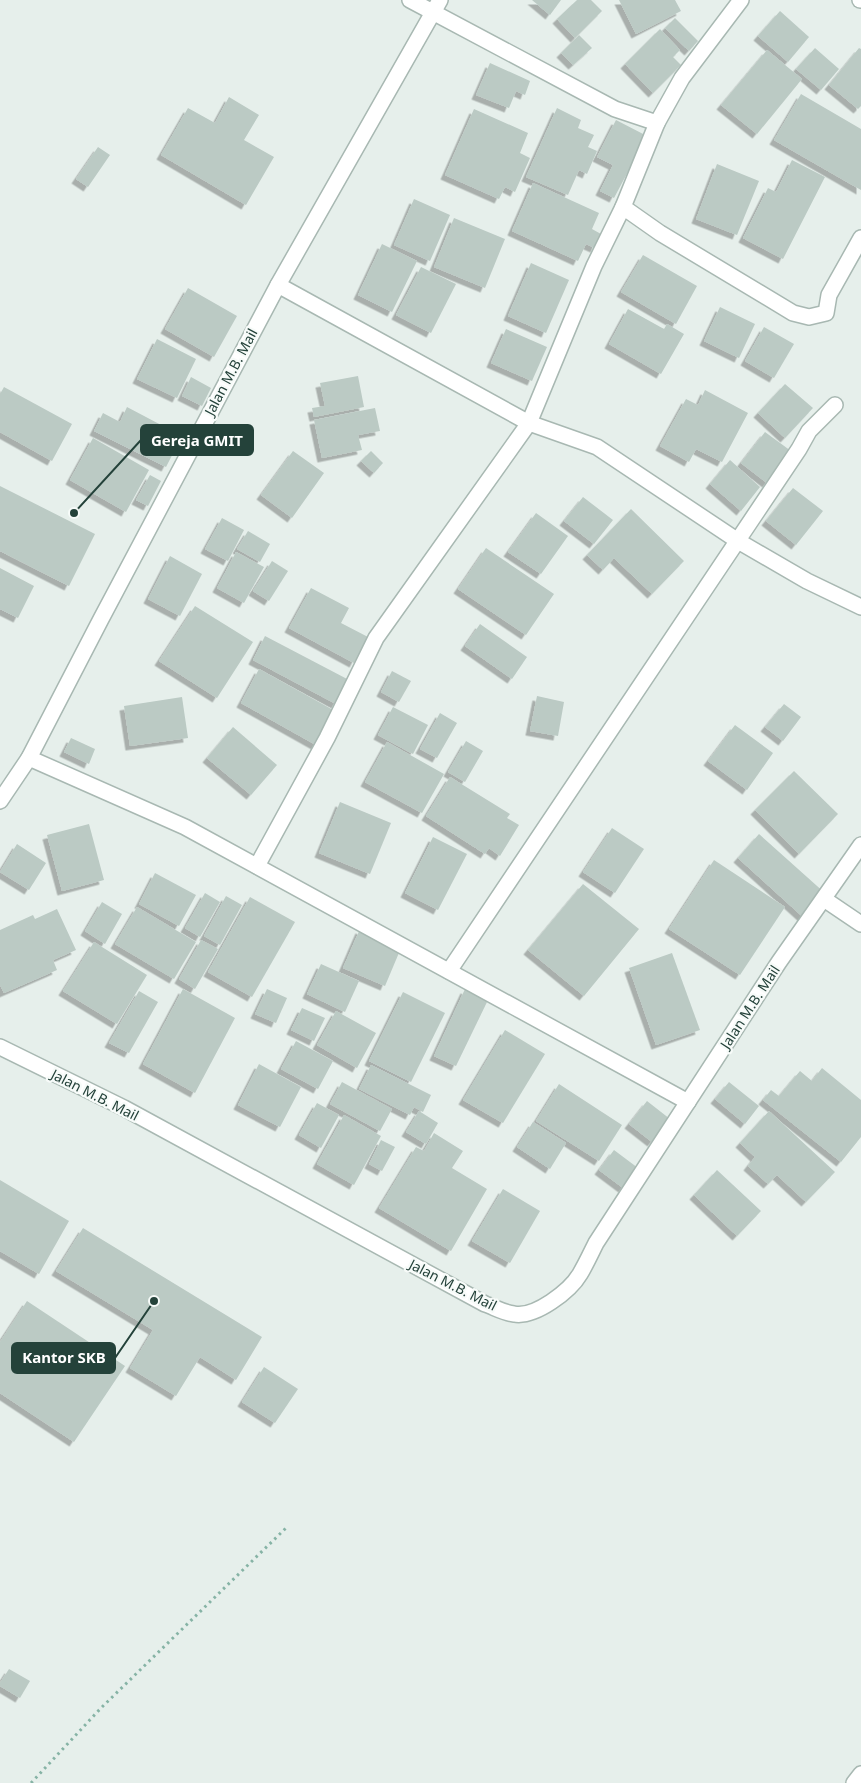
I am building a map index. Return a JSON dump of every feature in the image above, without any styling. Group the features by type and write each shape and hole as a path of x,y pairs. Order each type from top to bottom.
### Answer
{"street":[{"path":"410,0 437,7 615,109 657,123"},
{"path":"257,866 326,738 376,638 528,423 594,266 623,207 657,123 682,78 741,0"},
{"name":"Jalan M.B. Mail","path":"0,801 29,758 278,285 437,7"},
{"path":"623,207 660,233 793,313 809,317 826,313 829,295 861,238"},
{"path":"278,285 528,423 597,447 738,540 807,581 861,607"},
{"path":"449,971 800,449 809,431 835,405"},
{"path":"29,758 185,827 688,1102"},
{"name":"Jalan M.B. Mail","path":"0,1047 124,1108 485,1304 514,1314 527,1314 564,1292 580,1275 596,1243 688,1102 780,962 861,845"},
{"path":"824,899 861,924"},
{"path":"854,1783 861,1774"}],"path":[{"path":"32,1783 101,1708 286,1528"}],"building":[{"path":"532,0 561,0 550,15"},
{"path":"577,0 591,0 602,11 575,38 557,19"},
{"path":"619,0 675,0 681,11 636,34"},
{"path":"780,11 809,37 788,62 758,36"},
{"path":"675,18 698,41 689,51 665,28"},
{"path":"660,29 680,50 673,57 681,65 653,93 625,64"},
{"path":"579,35 592,48 573,65 561,53"},
{"path":"815,48 839,69 821,90 796,69"},
{"path":"859,48 861,49 861,106 858,109 829,85"},
{"path":"767,50 802,79 757,134 721,105"},
{"path":"490,63 530,81 525,95 516,91 509,108 476,95"},
{"path":"801,94 861,129 861,190 774,140"},
{"path":"229,97 259,115 244,140 274,157 246,205 161,155 188,108 215,123"},
{"path":"557,108 581,120 578,128 594,135 588,147 597,151 587,174 579,170 568,195 526,177"},
{"path":"474,109 528,133 520,153 530,158 515,192 505,187 499,199 445,175"},
{"path":"616,120 647,136 614,198 600,191 613,165 597,157"},
{"path":"98,147 110,155 88,187 76,179"},
{"path":"792,160 825,177 783,259 743,238 768,188 776,192"},
{"path":"717,164 759,181 737,235 696,219"},
{"path":"533,183 599,213 592,229 601,234 595,248 586,244 578,261 512,231"},
{"path":"414,199 450,215 430,261 394,245"},
{"path":"454,218 505,239 485,288 434,267"},
{"path":"382,244 417,261 392,312 358,295"},
{"path":"643,255 697,286 676,324 621,292"},
{"path":"531,263 569,280 546,333 508,316"},
{"path":"421,267 456,284 431,333 396,315"},
{"path":"188,288 237,316 214,357 165,329"},
{"path":"720,307 755,324 739,358 704,341"},
{"path":"628,309 664,329 667,324 684,334 661,374 609,344"},
{"path":"764,327 794,344 774,378 745,361"},
{"path":"506,329 547,347 532,381 491,363"},
{"path":"157,339 196,359 177,398 137,379"},
{"path":"358,376 364,407 314,417 312,408 325,406 320,383"},
{"path":"191,377 211,388 202,406 182,396"},
{"path":"785,384 813,408 785,438 758,413"},
{"path":"4,387 72,424 52,461 0,432 0,394"},
{"path":"705,390 748,413 722,462 696,449 689,462 660,446 686,399 698,405"},
{"path":"127,407 182,436 166,467 94,431 103,413 120,422"},
{"path":"375,408 380,431 358,435 362,450 322,458 314,420"},
{"path":"765,432 791,451 767,483 741,463"},
{"path":"93,438 149,470 126,512 70,480"},
{"path":"293,451 324,473 292,518 261,495"},
{"path":"371,451 383,463 374,473 361,461"},
{"path":"730,460 760,487 741,511 710,484"},
{"path":"150,475 161,481 148,506 136,500"},
{"path":"0,486 95,534 69,586 0,551"},
{"path":"793,488 823,511 796,545 766,521"},
{"path":"583,497 613,520 594,544 564,521"},
{"path":"631,509 684,561 652,594 614,558 603,570 587,555"},
{"path":"536,513 568,536 541,574 508,552"},
{"path":"222,518 244,530 228,561 205,549"},
{"path":"248,531 270,544 260,562 237,549"},
{"path":"486,548 554,594 526,635 458,589"},
{"path":"236,552 264,567 244,603 217,588"},
{"path":"170,556 202,574 180,616 148,599"},
{"path":"272,561 288,571 269,601 253,591"},
{"path":"0,568 34,586 18,618 0,609"},
{"path":"311,588 349,608 341,623 368,637 354,663 289,628"},
{"path":"195,606 253,642 217,698 159,661"},
{"path":"480,624 527,657 512,679 465,646"},
{"path":"265,636 349,680 336,704 253,660"},
{"path":"259,669 335,711 316,745 241,703"},
{"path":"392,671 411,681 399,702 381,692"},
{"path":"537,696 564,702 558,736 530,731"},
{"path":"182,697 188,738 130,746 124,706"},
{"path":"784,704 801,717 783,741 765,727"},
{"path":"393,707 428,725 413,754 378,735"},
{"path":"440,713 457,723 437,758 420,749"},
{"path":"735,725 773,753 747,790 708,761"},
{"path":"233,727 277,765 251,795 207,758"},
{"path":"71,738 95,749 89,764 64,752"},
{"path":"466,741 483,751 465,782 448,772"},
{"path":"387,742 444,774 422,813 365,782"},
{"path":"794,771 838,814 799,854 755,810"},
{"path":"450,777 510,814 507,818 519,825 500,856 489,848 485,854 426,816"},
{"path":"340,802 391,823 370,874 319,853"},
{"path":"89,824 104,880 62,891 47,835"},
{"path":"612,828 644,849 615,893 583,872"},
{"path":"759,834 826,894 804,918 738,858"},
{"path":"433,837 467,854 438,910 405,893"},
{"path":"17,844 46,863 29,890 0,872"},
{"path":"714,860 785,907 740,975 669,929"},
{"path":"155,873 196,895 179,926 139,904"},
{"path":"583,884 639,929 584,996 528,950"},
{"path":"205,893 220,902 200,937 185,928"},
{"path":"226,896 242,905 220,945 204,936"},
{"path":"250,897 295,922 252,997 208,972"},
{"path":"102,902 122,914 105,944 85,931"},
{"path":"137,907 196,942 174,979 115,944"},
{"path":"57,909 76,950 53,960 57,970 4,993 0,985 0,930 33,915 35,919"},
{"path":"360,929 401,948 385,986 343,968"},
{"path":"201,940 218,949 195,989 179,979"},
{"path":"94,942 147,975 117,1024 63,991"},
{"path":"672,953 700,1030 656,1045 629,968"},
{"path":"321,964 359,981 345,1012 307,994"},
{"path":"183,989 235,1018 195,1093 143,1064"},
{"path":"267,989 287,998 276,1023 255,1014"},
{"path":"465,989 488,1000 456,1066 434,1056"},
{"path":"139,991 158,1002 129,1053 109,1043"},
{"path":"403,992 445,1013 411,1082 369,1061"},
{"path":"302,1008 325,1018 314,1041 291,1030"},
{"path":"336,1011 376,1033 357,1068 317,1045"},
{"path":"505,1030 545,1054 503,1123 463,1100"},
{"path":"296,1041 333,1061 318,1089 281,1069"},
{"path":"259,1064 301,1087 280,1127 238,1105"},
{"path":"371,1065 431,1095 423,1112 414,1107 410,1115 359,1089"},
{"path":"822,1068 861,1100 861,1137 841,1162 763,1100 771,1090 779,1096 800,1071 812,1081"},
{"path":"342,1082 392,1109 380,1131 330,1104"},
{"path":"729,1082 759,1106 745,1124 715,1099"},
{"path":"559,1084 622,1125 599,1161 536,1121"},
{"path":"647,1101 670,1119 652,1142 629,1124"},
{"path":"317,1103 339,1115 321,1148 299,1135"},
{"path":"419,1111 438,1123 426,1144 406,1132"},
{"path":"769,1111 835,1172 806,1202 777,1175 768,1184 748,1166 755,1157 740,1143"},
{"path":"344,1115 381,1136 354,1185 317,1164"},
{"path":"533,1122 566,1143 550,1169 517,1147"},
{"path":"434,1133 463,1151 452,1168 487,1189 451,1251 379,1208 416,1147 424,1151"},
{"path":"381,1140 395,1147 382,1171 369,1164"},
{"path":"614,1150 638,1168 623,1188 599,1170"},
{"path":"717,1170 761,1211 737,1236 694,1195"},
{"path":"0,1180 69,1221 39,1274 0,1251"},
{"path":"503,1189 540,1211 510,1263 472,1241"},
{"path":"83,1228 262,1337 236,1380 200,1357 176,1396 130,1368 153,1330 56,1271"},
{"path":"27,1301 125,1366 74,1442 0,1393 0,1342"},
{"path":"264,1367 298,1389 275,1423 242,1402"},
{"path":"9,1669 30,1681 20,1698 0,1686"}],"place":[{"name":"Gereja GMIT","path":"74,513"},
{"name":"Kantor SKB","path":"154,1301"}]}
